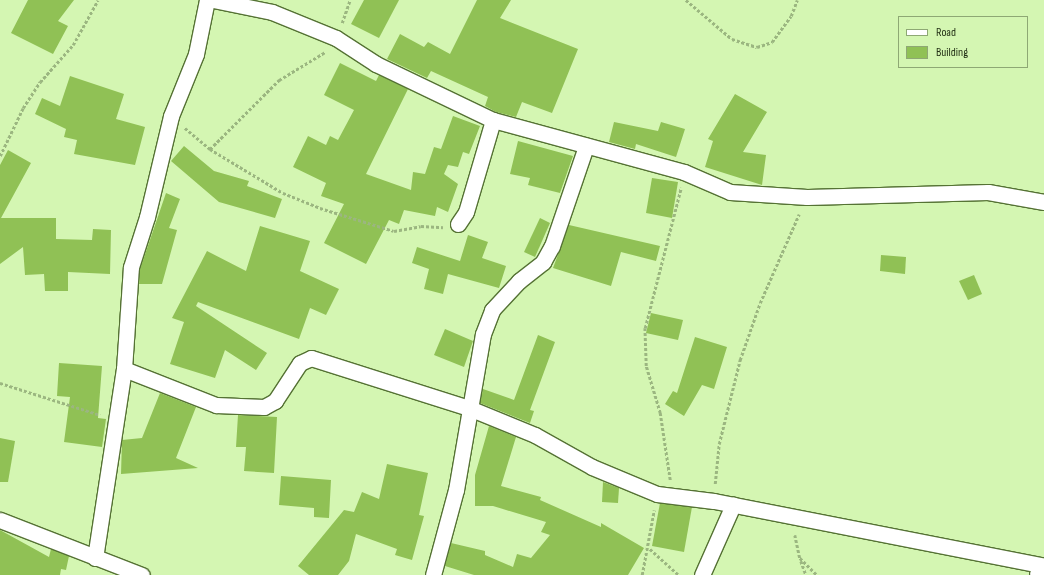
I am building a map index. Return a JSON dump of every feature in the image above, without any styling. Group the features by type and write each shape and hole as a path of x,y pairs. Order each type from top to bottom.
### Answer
{"main road":[{"path":"1041,575 1044,570"}],"street":[{"path":"95,558 124,369 131,267 147,217 171,116 196,54 207,0"},
{"path":"213,0 272,12 339,40 376,64 493,120 684,172 746,195 807,197 988,192 1044,202"},
{"path":"458,224 466,212 493,120"},
{"path":"433,575 456,490 483,334 492,310 519,281 543,262 578,176 586,146"},
{"path":"124,369 216,405 264,407 275,401 300,363 311,358 469,408 535,435 592,467 657,494 714,501 1044,566"},
{"path":"702,575 733,505"},
{"path":"2,525 142,575"}],"path":[{"path":"0,156 23,108 40,82 70,50 98,0"},
{"path":"210,149 280,80 339,40 350,0"},
{"path":"686,0 732,39 757,48 772,42 797,0"},
{"path":"171,116 210,149 283,193 394,231 458,224"},
{"path":"674,496 660,413 646,366 645,328 684,172"},
{"path":"714,501 719,444 740,360 760,303 807,197"},
{"path":"0,383 117,421"},
{"path":"642,575 649,548 657,494"},
{"path":"791,517 800,558 806,575"},
{"path":"649,548 679,575"},
{"path":"800,558 817,575"}],"building":[{"path":"28,0 74,0 58,21 68,26 53,54 11,33"},
{"path":"364,0 399,0 379,38 351,24"},
{"path":"477,0 511,0 500,18 578,49 552,113 522,102 516,117 496,112 485,106 488,97 431,71 427,78 387,59 400,34 424,47 428,42 450,54"},
{"path":"340,63 376,81 379,75 408,89 366,174 411,190 413,172 425,174 434,147 441,149 453,116 480,126 469,154 463,152 458,167 448,165 444,174 458,184 448,212 437,207 435,216 404,210 399,224 389,220 366,264 324,243 344,204 321,196 326,183 293,167 308,136 326,145 330,136 338,140 354,110 324,95"},
{"path":"70,76 124,94 116,119 145,127 135,165 74,154 77,140 64,137 66,129 35,114 42,98 60,106"},
{"path":"735,94 767,112 743,152 766,155 762,185 705,167 713,141 708,139"},
{"path":"614,122 658,131 661,122 685,129 676,157 636,144 635,149 609,142"},
{"path":"518,141 573,156 560,193 528,185 530,178 510,174"},
{"path":"184,146 214,171 249,181 247,186 282,199 275,218 219,202 171,161"},
{"path":"8,150 31,163 1,218 56,218 56,239 92,240 93,229 111,230 110,274 68,272 68,291 45,291 44,274 25,275 23,247 0,264 0,165"},
{"path":"652,178 678,182 672,218 646,213"},
{"path":"166,193 180,199 169,228 177,230 162,284 139,284 140,269"},
{"path":"540,218 550,223 535,257 524,252"},
{"path":"569,225 660,246 656,261 621,252 611,286 553,268"},
{"path":"260,226 310,241 300,271 339,289 326,315 310,308 299,339 198,302 196,306 267,353 256,370 225,350 215,378 170,364 184,322 172,318 207,251 246,271"},
{"path":"468,235 488,242 482,258 506,266 499,288 448,274 443,294 424,289 429,269 412,263 417,247 460,261"},
{"path":"881,255 906,257 905,274 880,271"},
{"path":"974,275 982,294 968,300 959,281"},
{"path":"651,313 683,320 678,340 646,333"},
{"path":"445,329 473,341 464,367 434,355"},
{"path":"538,335 555,342 530,410 534,411 530,423 480,403 483,389 514,400"},
{"path":"695,337 727,347 714,389 702,385 684,416 665,404 673,391 677,393"},
{"path":"59,363 102,366 98,418 106,419 102,447 64,442 70,397 57,396"},
{"path":"160,393 196,407 176,458 198,468 121,474 122,440 142,438"},
{"path":"238,415 277,417 274,473 244,471 246,447 236,447"},
{"path":"489,426 516,437 501,486 541,497 540,500 601,527 601,523 644,548 628,575 474,575 445,566 451,543 485,551 485,555 513,567 517,554 531,558 550,535 541,532 546,522 493,506 475,506 475,475"},
{"path":"0,438 15,441 8,482 0,482"},
{"path":"387,464 428,473 419,515 424,516 412,560 395,555 397,549 356,534 349,561 338,575 309,575 298,566 344,510 354,512 362,492 379,499"},
{"path":"281,476 331,480 329,518 314,517 314,508 279,505"},
{"path":"603,482 619,488 618,503 602,502"},
{"path":"660,503 692,507 684,552 652,546"},
{"path":"0,530 49,557 51,549 69,556 66,570 61,569 60,575 0,575"}]}
